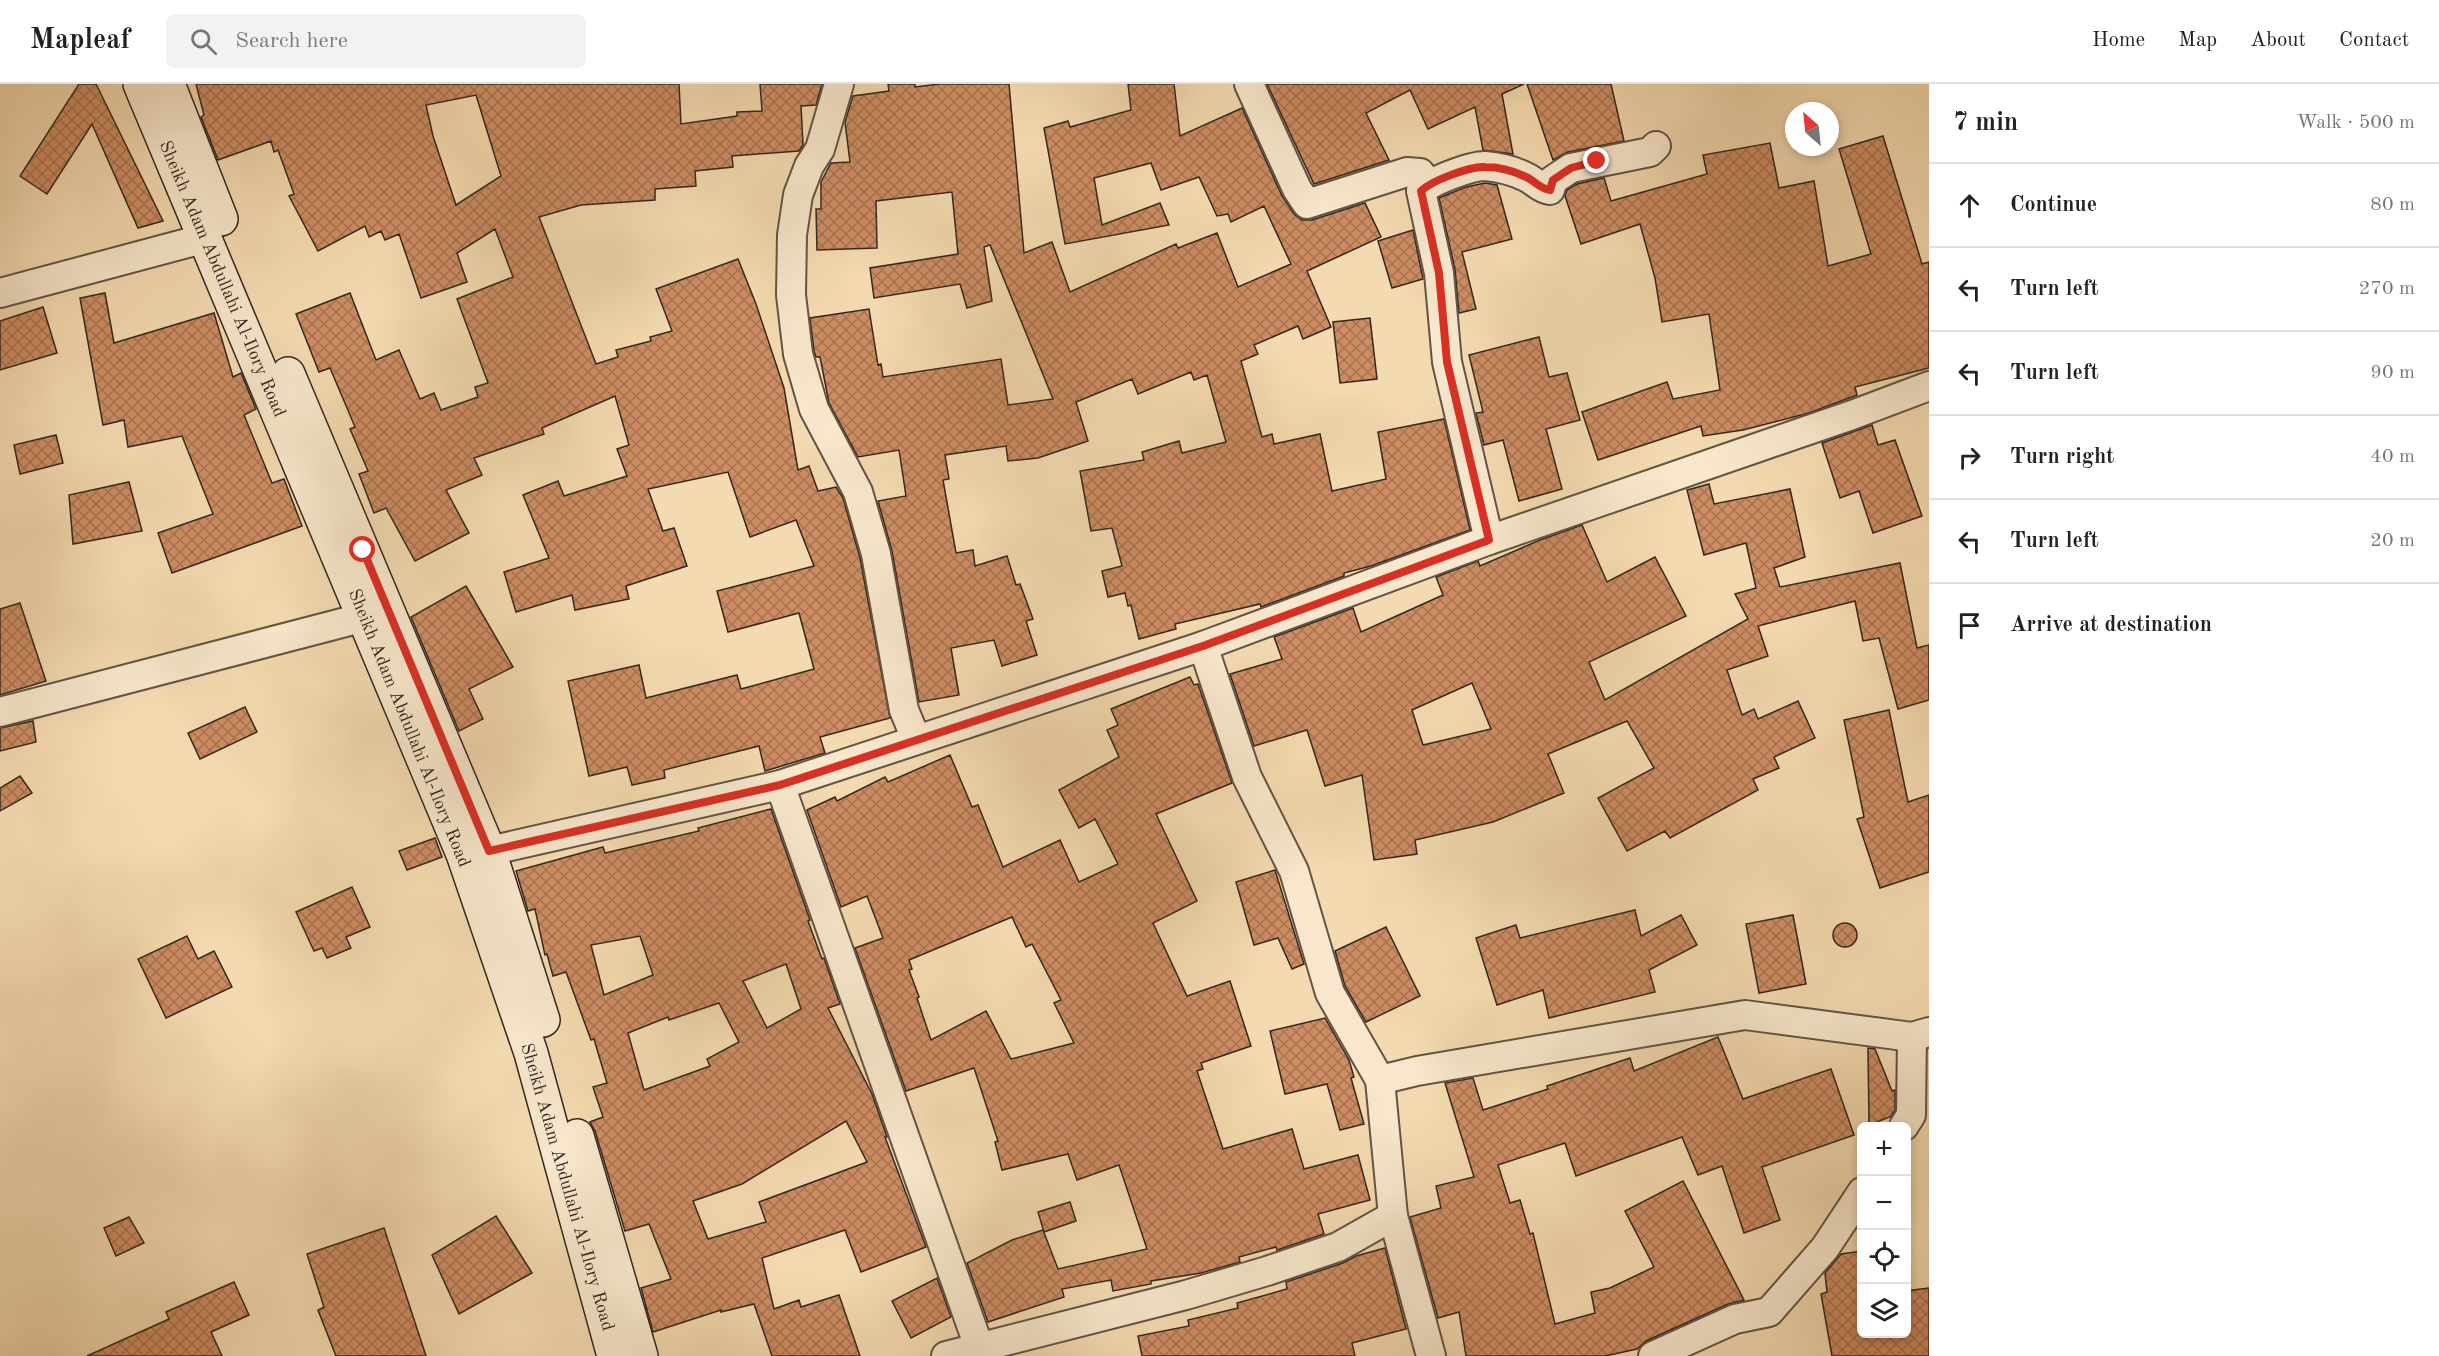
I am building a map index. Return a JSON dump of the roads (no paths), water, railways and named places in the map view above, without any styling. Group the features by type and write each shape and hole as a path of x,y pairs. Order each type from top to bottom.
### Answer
{"street":[{"name":"Sheikh Adam Abdullahi Al-Ilory Road","path":"140,84 463,854 531,1053 614,1356"},
{"name":"Sheikh Adam Abdullahi Al-Ilory Road","path":"168,84 225,229 489,851 551,1047 641,1356"},
{"path":"839,84 820,149 809,166 798,195 792,236 791,296 798,354 814,409 858,492 876,554 904,710 916,739"},
{"path":"1249,84 1297,189 1307,204 1407,172 1420,173 1428,183"},
{"path":"1489,540 1447,362 1439,273 1421,191 1428,183 1482,166 1527,177 1544,189 1550,190 1553,180 1571,168 1650,152 1656,146"},
{"path":"0,293 206,238"},
{"path":"489,851 780,785 1203,646 1489,540 1852,415 1929,386"},
{"path":"0,712 365,617"},
{"path":"1203,646 1247,777 1294,871 1330,993 1380,1080 1393,1216 1431,1356"},
{"path":"780,785 979,1347"},
{"path":"1380,1080 1417,1071 1745,1015 1920,1034 1911,1115 1907,1122"},
{"path":"1653,1356 1735,1319 1769,1312 1825,1248 1857,1200"},
{"path":"946,1356 1186,1295 1267,1271 1338,1247 1393,1216"}]}
